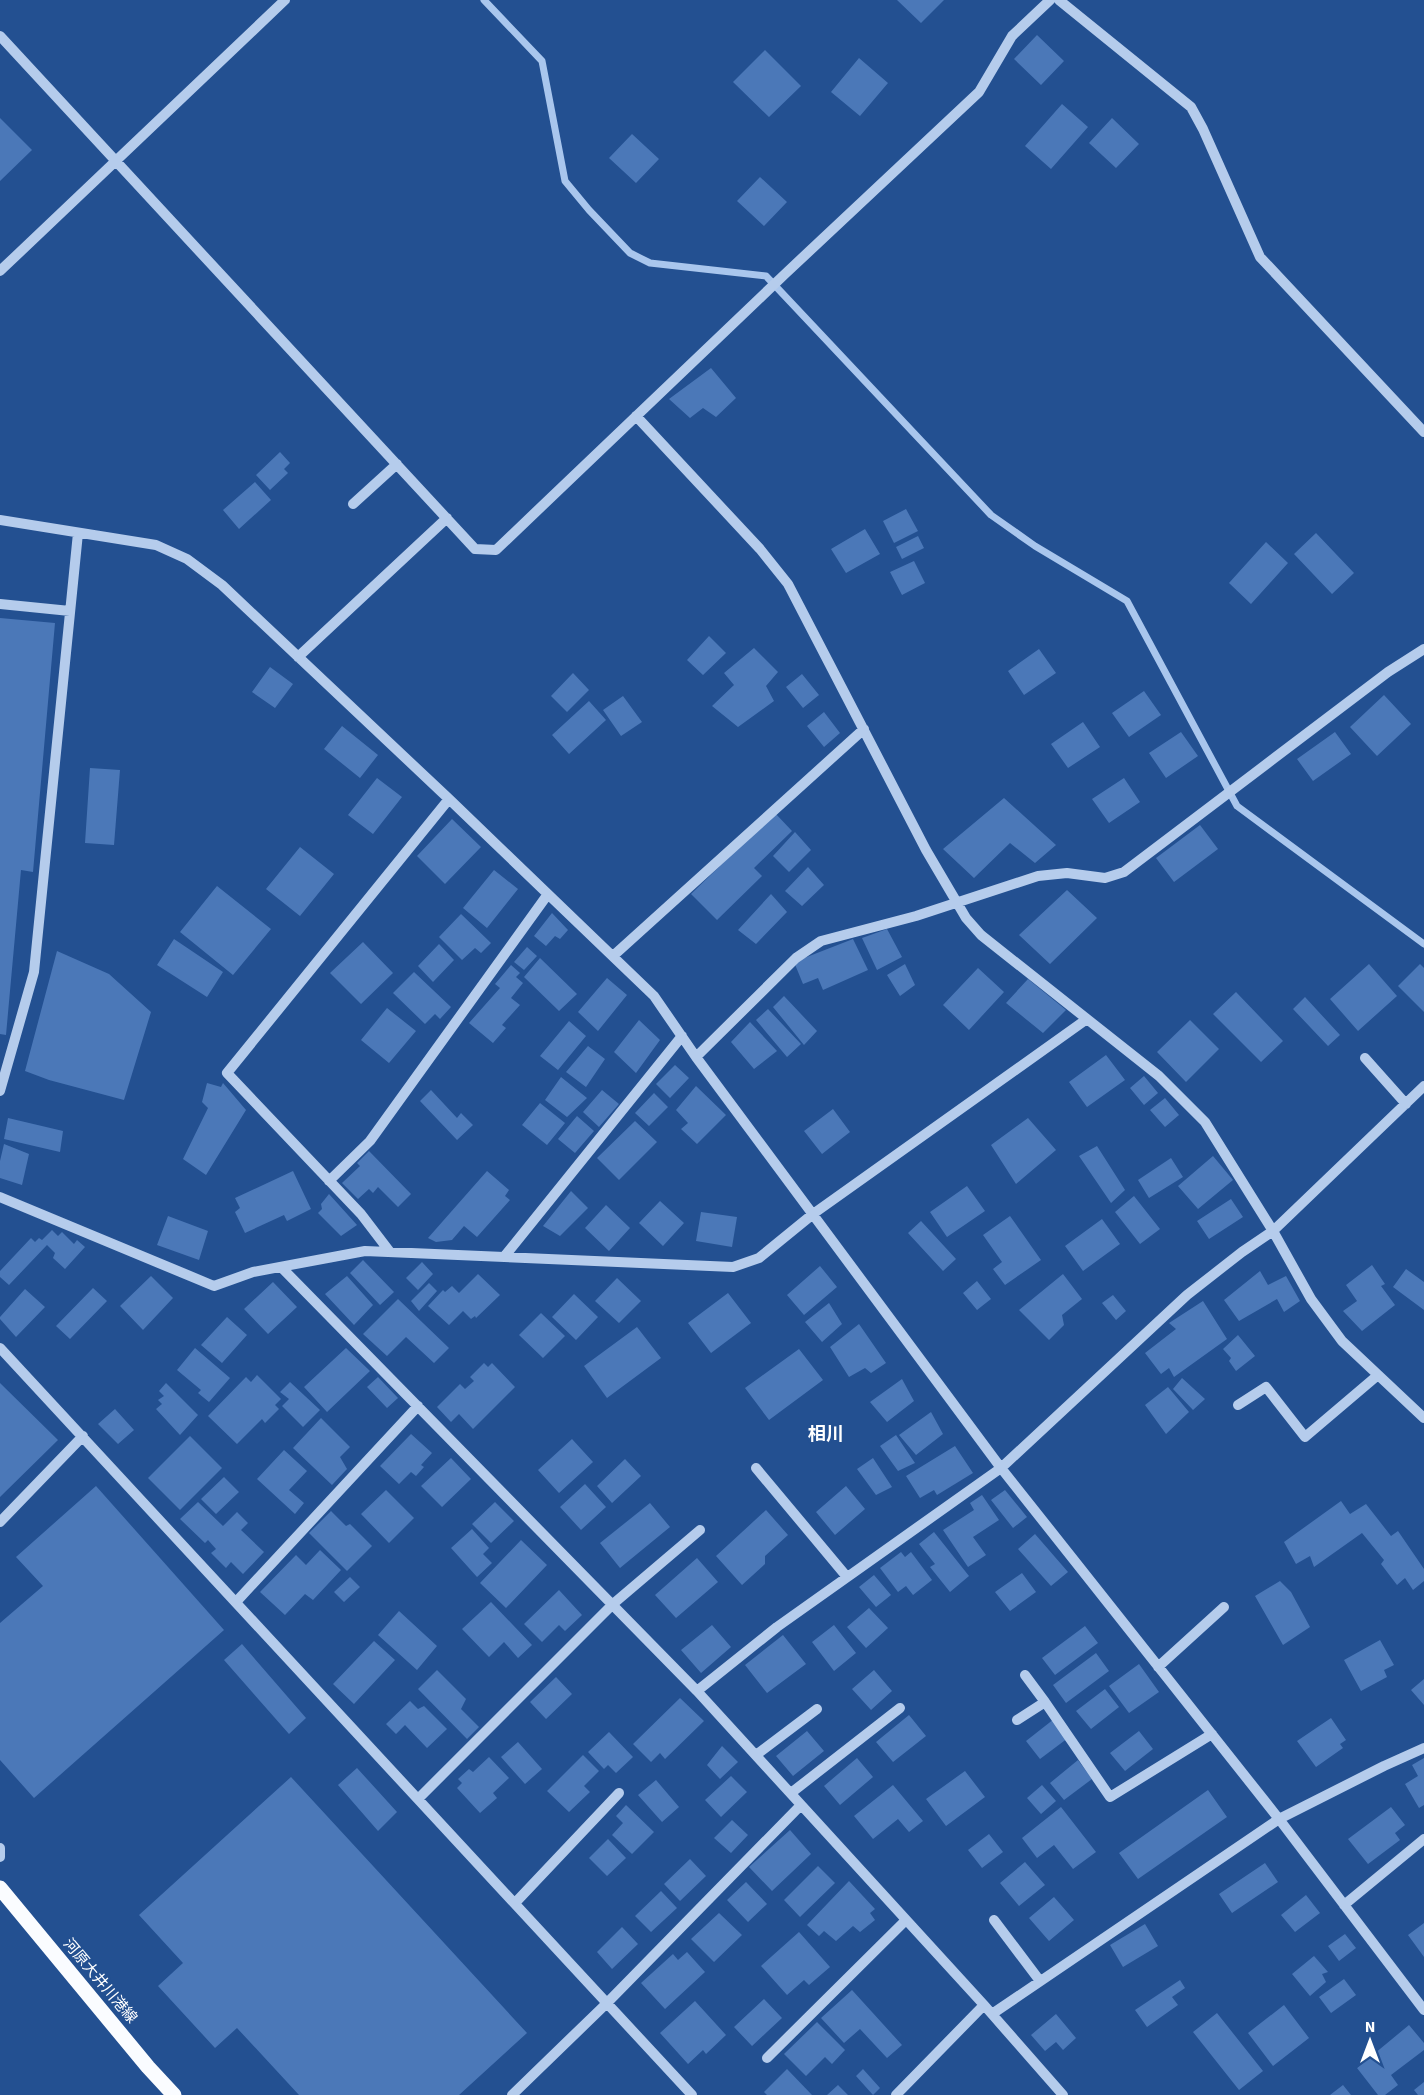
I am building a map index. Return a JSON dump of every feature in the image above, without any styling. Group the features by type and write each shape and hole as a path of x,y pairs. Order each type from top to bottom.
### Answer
{"main road":[{"name":"河原大井川港線","path":"0,1888 148,2067 174,2095"}],"street":[{"path":"0,271 285,0"},
{"path":"0,36 475,549 496,550 978,92 1012,36 1050,0"},
{"path":"1059,0 1191,107 1260,257 1424,432"},
{"path":"636,416 760,549 788,584 926,850 966,918 981,935 1159,1076 1205,1122 1273,1231 1311,1299 1342,1341 1424,1418"},
{"path":"352,504 397,464"},
{"path":"298,657 447,518"},
{"path":"0,520 156,545 187,559 222,585 654,996 696,1057 1001,1468 1279,1819 1424,2010"},
{"path":"0,1091 34,972 78,533"},
{"path":"0,604 70,611"},
{"path":"696,1057 796,958 821,941 916,916 1038,876 1067,873 1105,879 1124,872 1388,672 1424,649"},
{"path":"613,956 864,729"},
{"path":"390,1252 361,1214 227,1073 449,799"},
{"path":"330,1181 369,1141 548,894"},
{"path":"0,1197 214,1286 253,1272 365,1251 733,1267 759,1258 813,1214 1087,1019"},
{"path":"504,1257 682,1036"},
{"path":"1365,1058 1406,1104"},
{"path":"697,1691 777,1627 1001,1468 1187,1295 1273,1231 1424,1086"},
{"path":"281,1267 697,1691 988,2009 1063,2095"},
{"path":"0,1348 692,2095"},
{"path":"1238,1405 1266,1387 1305,1437 1378,1375"},
{"path":"236,1602 418,1406"},
{"path":"0,1522 83,1436"},
{"path":"756,1468 847,1577"},
{"path":"418,1798 613,1604 700,1530"},
{"path":"1158,1666 1224,1607"},
{"path":"1025,1675 1110,1797 1212,1734"},
{"path":"1017,1720 1046,1702"},
{"path":"791,1793 900,1708"},
{"path":"756,1755 817,1709"},
{"path":"896,2095 988,2009 1040,1981 1279,1819 1424,1748"},
{"path":"514,1903 619,1793"},
{"path":"512,2095 607,2003 801,1805"},
{"path":"1344,1905 1424,1839"},
{"path":"0,1848 0,1857"},
{"path":"767,2058 906,1920"},
{"path":"994,1920 1040,1981"}],"building":[{"path":"897,0 944,0 921,23"},
{"path":"1037,35 1064,61 1041,85 1014,59"},
{"path":"765,50 801,86 769,117 733,82"},
{"path":"859,58 888,83 860,116 831,92"},
{"path":"1062,104 1088,127 1051,169 1025,146"},
{"path":"0,118 32,150 0,181"},
{"path":"1112,118 1139,144 1116,168 1089,143"},
{"path":"632,134 659,159 636,183 609,158"},
{"path":"760,177 787,202 764,226 737,201"},
{"path":"711,368 736,398 716,417 703,408 690,418 669,399"},
{"path":"280,452 290,463 284,469 288,473 270,490 256,475"},
{"path":"255,482 271,500 239,529 223,510"},
{"path":"906,509 918,531 894,543 883,521"},
{"path":"865,529 880,554 846,573 831,549"},
{"path":"1316,533 1354,573 1332,594 1294,554"},
{"path":"918,536 924,548 902,559 896,547"},
{"path":"1266,542 1288,563 1251,604 1229,583"},
{"path":"914,561 925,583 902,595 890,572"},
{"path":"0,618 55,623 33,872 21,870 6,1035 0,1034"},
{"path":"709,636 726,653 703,675 687,660"},
{"path":"754,648 778,672 766,686 774,701 738,727 712,706 734,685 724,673"},
{"path":"1039,649 1056,673 1024,695 1008,671"},
{"path":"270,667 293,684 275,708 252,692"},
{"path":"573,673 589,690 567,712 551,696"},
{"path":"802,674 819,695 803,708 786,687"},
{"path":"1144,691 1161,715 1129,737 1112,713"},
{"path":"1384,695 1411,724 1377,756 1350,727"},
{"path":"623,696 642,722 621,736 603,710"},
{"path":"589,701 606,720 569,754 552,735"},
{"path":"824,712 840,733 824,747 807,726"},
{"path":"1083,722 1100,747 1068,768 1051,744"},
{"path":"342,726 378,755 360,778 324,749"},
{"path":"1181,732 1198,756 1166,778 1149,753"},
{"path":"1335,732 1351,754 1313,781 1297,759"},
{"path":"90,768 120,770 114,845 85,843"},
{"path":"377,778 402,797 373,834 348,815"},
{"path":"1124,778 1140,802 1109,823 1092,799"},
{"path":"1004,798 1056,845 1035,863 1010,843 974,878 943,849"},
{"path":"775,813 792,831 754,868 762,876 717,920 691,894"},
{"path":"452,819 481,847 445,884 417,856"},
{"path":"1200,825 1218,849 1174,882 1156,858"},
{"path":"795,832 811,850 789,872 773,856"},
{"path":"300,847 334,874 300,916 266,889"},
{"path":"808,867 824,885 802,906 785,891"},
{"path":"494,870 518,889 487,928 463,908"},
{"path":"217,886 271,929 233,975 180,932"},
{"path":"1067,890 1097,918 1050,964 1019,935"},
{"path":"771,894 787,912 756,944 738,930"},
{"path":"552,913 568,930 560,939 555,936 546,946 534,936"},
{"path":"461,914 491,943 481,953 475,948 462,960 439,937"},
{"path":"887,929 902,957 877,970 862,938"},
{"path":"174,939 223,972 207,997 157,965"},
{"path":"853,939 868,970 823,990 818,978 803,984 794,962"},
{"path":"363,942 393,973 361,1004 330,973"},
{"path":"439,944 454,960 433,982 418,966"},
{"path":"527,947 537,956 524,970 514,962"},
{"path":"57,951 109,974 151,1012 124,1100 49,1080 25,1071"},
{"path":"540,958 577,994 559,1011 524,977"},
{"path":"905,964 915,985 900,996 887,975"},
{"path":"1369,964 1397,996 1358,1031 1330,999"},
{"path":"1420,964 1424,968 1424,1012 1398,986"},
{"path":"511,965 520,973 516,977 523,983 511,998 520,1005 502,1025 506,1028 493,1043 469,1023 500,988 495,984"},
{"path":"978,968 1004,992 969,1030 943,1005"},
{"path":"414,972 451,1007 440,1019 435,1014 425,1024 393,993"},
{"path":"607,978 627,995 598,1031 578,1012"},
{"path":"1028,979 1066,1010 1043,1033 1006,1003"},
{"path":"1236,992 1283,1041 1261,1062 1213,1014"},
{"path":"784,996 817,1031 804,1045 773,1007"},
{"path":"1305,997 1340,1035 1328,1046 1293,1009"},
{"path":"387,1008 416,1031 389,1063 361,1040"},
{"path":"768,1009 801,1044 787,1057 756,1020"},
{"path":"639,1020 660,1040 636,1073 614,1052"},
{"path":"1190,1020 1219,1049 1186,1082 1157,1052"},
{"path":"569,1021 586,1036 558,1070 540,1056"},
{"path":"750,1022 777,1051 754,1069 731,1042"},
{"path":"588,1046 605,1059 586,1087 566,1072"},
{"path":"1106,1055 1125,1080 1087,1107 1069,1082"},
{"path":"675,1065 689,1078 670,1098 656,1084"},
{"path":"1144,1076 1158,1093 1144,1105 1130,1088"},
{"path":"561,1077 587,1098 567,1117 545,1100"},
{"path":"207,1083 221,1087 223,1083 246,1110 206,1175 183,1159 208,1108 202,1102"},
{"path":"696,1086 726,1115 697,1144 681,1129 688,1123 676,1110"},
{"path":"431,1090 457,1118 461,1113 473,1125 457,1140 420,1101"},
{"path":"602,1090 619,1104 599,1127 583,1112"},
{"path":"654,1093 668,1107 649,1126 635,1113"},
{"path":"1165,1098 1179,1115 1165,1127 1150,1110"},
{"path":"540,1103 565,1123 547,1145 522,1125"},
{"path":"833,1109 850,1132 822,1154 804,1131"},
{"path":"577,1116 594,1131 575,1153 558,1139"},
{"path":"8,1118 63,1131 60,1152 4,1139"},
{"path":"1028,1118 1056,1150 1016,1184 991,1145"},
{"path":"635,1121 657,1142 619,1180 597,1158"},
{"path":"4,1144 29,1154 22,1185 0,1178 0,1161"},
{"path":"1097,1146 1125,1190 1111,1203 1079,1156"},
{"path":"369,1151 411,1194 398,1207 378,1187 373,1193 369,1189 358,1199 342,1183 360,1166 357,1163"},
{"path":"1213,1156 1233,1180 1198,1209 1178,1186"},
{"path":"1171,1158 1183,1177 1149,1198 1138,1180"},
{"path":"293,1171 311,1209 287,1221 284,1215 245,1233 235,1212 240,1208 235,1198"},
{"path":"487,1171 509,1190 505,1196 510,1200 477,1237 464,1226 452,1240 436,1242 428,1238"},
{"path":"967,1186 985,1211 947,1237 930,1212"},
{"path":"571,1191 588,1208 560,1236 543,1226"},
{"path":"329,1194 357,1225 341,1236 318,1213 322,1209 321,1204"},
{"path":"1134,1196 1160,1229 1140,1244 1115,1212"},
{"path":"1231,1199 1243,1217 1209,1239 1197,1221"},
{"path":"660,1201 684,1223 663,1246 639,1223"},
{"path":"606,1205 630,1228 609,1251 585,1228"},
{"path":"701,1212 737,1217 732,1247 696,1241"},
{"path":"168,1216 208,1231 199,1260 157,1245"},
{"path":"1010,1216 1041,1260 1005,1285 993,1269 1002,1262 983,1235"},
{"path":"1102,1219 1120,1244 1083,1271 1065,1246"},
{"path":"921,1221 956,1259 943,1271 908,1233"},
{"path":"52,1230 58,1236 62,1232 74,1244 77,1240 85,1247 65,1269 53,1258 55,1253 47,1245 9,1285 0,1277 0,1271 31,1238 35,1242 39,1238 42,1240"},
{"path":"363,1260 394,1292 380,1305 350,1273"},
{"path":"422,1262 433,1274 418,1290 406,1278"},
{"path":"1372,1265 1385,1284 1381,1286 1395,1305 1362,1331 1343,1311 1357,1301 1346,1285"},
{"path":"820,1266 837,1287 804,1315 787,1295"},
{"path":"1406,1269 1424,1282 1424,1310 1393,1287"},
{"path":"1260,1271 1268,1285 1286,1276 1300,1301 1284,1312 1277,1299 1239,1321 1224,1300"},
{"path":"478,1274 500,1295 476,1318 475,1316 471,1319 463,1311 449,1325 428,1306 443,1290 445,1292 452,1286 459,1293"},
{"path":"1063,1274 1082,1299 1062,1315 1064,1325 1049,1340 1019,1310"},
{"path":"151,1276 173,1298 143,1330 120,1306"},
{"path":"347,1276 373,1305 354,1325 325,1294"},
{"path":"617,1278 641,1301 619,1323 595,1301"},
{"path":"977,1281 991,1299 977,1310 963,1293"},
{"path":"273,1282 297,1307 268,1334 244,1309"},
{"path":"429,1283 437,1291 419,1311 411,1301"},
{"path":"93,1288 107,1301 70,1339 56,1326"},
{"path":"25,1289 45,1307 16,1337 0,1317"},
{"path":"728,1293 751,1323 711,1353 688,1323"},
{"path":"574,1294 598,1317 576,1340 552,1317"},
{"path":"1113,1295 1126,1311 1116,1320 1102,1303"},
{"path":"398,1299 449,1348 434,1363 406,1337 387,1356 363,1334"},
{"path":"1203,1301 1227,1339 1174,1377 1169,1368 1161,1374 1145,1353 1176,1329 1169,1323"},
{"path":"829,1303 842,1324 822,1342 805,1322"},
{"path":"541,1313 565,1336 543,1358 519,1335"},
{"path":"227,1317 247,1335 222,1363 201,1345"},
{"path":"859,1324 886,1363 871,1373 865,1368 849,1377 830,1347"},
{"path":"637,1327 661,1358 607,1398 584,1366"},
{"path":"1238,1335 1255,1356 1236,1371 1229,1361 1231,1358 1223,1349"},
{"path":"195,1348 230,1378 209,1402 198,1393 201,1390 177,1370"},
{"path":"346,1348 370,1371 327,1412 304,1387"},
{"path":"799,1349 823,1380 769,1420 745,1388"},
{"path":"484,1363 488,1367 492,1363 515,1387 473,1429 459,1414 451,1422 437,1407 460,1384 465,1389 474,1381 470,1377"},
{"path":"257,1375 281,1399 275,1405 279,1409 265,1423 262,1419 237,1444 208,1416 246,1377 251,1382"},
{"path":"378,1377 398,1398 387,1408 367,1387"},
{"path":"1182,1378 1205,1399 1193,1410 1173,1389"},
{"path":"902,1379 914,1401 887,1422 870,1402"},
{"path":"290,1382 320,1410 303,1427 282,1406 289,1399 280,1392"},
{"path":"0,1383 58,1440 0,1497"},
{"path":"166,1383 198,1415 180,1435 156,1409 162,1404 158,1400 164,1396 159,1391"},
{"path":"1168,1387 1189,1412 1166,1434 1145,1405"},
{"path":"115,1409 134,1430 118,1444 98,1424"},
{"path":"931,1412 943,1434 916,1455 899,1435"},
{"path":"321,1418 350,1447 340,1457 347,1469 332,1485 293,1448"},
{"path":"411,1434 432,1453 421,1465 424,1467 416,1476 411,1472 399,1484 380,1466"},
{"path":"896,1435 915,1463 898,1471 880,1446"},
{"path":"190,1436 222,1468 180,1510 148,1478"},
{"path":"572,1439 593,1462 559,1493 538,1470"},
{"path":"955,1446 973,1473 937,1495 934,1490 920,1498 906,1476"},
{"path":"284,1450 307,1471 289,1490 304,1503 295,1514 257,1479"},
{"path":"451,1458 471,1479 442,1507 421,1486"},
{"path":"873,1458 892,1487 876,1495 857,1469"},
{"path":"625,1459 641,1476 612,1503 597,1486"},
{"path":"224,1477 239,1492 216,1514 201,1499"},
{"path":"585,1484 606,1507 581,1530 560,1507"},
{"path":"96,1486 224,1630 34,1798 0,1760 0,1623 43,1586 16,1557"},
{"path":"846,1486 865,1509 835,1535 816,1512"},
{"path":"386,1490 414,1518 389,1543 361,1514"},
{"path":"1005,1490 1027,1517 1013,1528 991,1500"},
{"path":"982,1495 999,1520 973,1537 986,1555 968,1567 943,1530 974,1510 970,1503"},
{"path":"1341,1501 1350,1514 1366,1504 1391,1536 1398,1531 1424,1569 1424,1581 1413,1590 1405,1578 1397,1585 1381,1564 1384,1560 1362,1533 1314,1567 1310,1556 1296,1564 1284,1542"},
{"path":"198,1502 223,1526 237,1512 248,1523 241,1530 264,1552 243,1574 231,1562 226,1568 211,1553 216,1549 208,1540 205,1543 180,1519"},
{"path":"495,1502 514,1521 491,1543 472,1524"},
{"path":"650,1503 670,1527 620,1568 600,1543"},
{"path":"766,1510 788,1535 765,1556 765,1564 742,1585 716,1556"},
{"path":"331,1511 346,1526 350,1524 372,1546 347,1571 309,1533"},
{"path":"472,1529 489,1548 483,1554 492,1563 477,1577 451,1548"},
{"path":"934,1532 969,1576 950,1592 930,1567 935,1564 919,1544"},
{"path":"1035,1534 1068,1572 1051,1586 1018,1549"},
{"path":"521,1540 547,1565 506,1608 480,1583"},
{"path":"320,1550 341,1570 313,1600 305,1594 285,1615 260,1592 296,1555 306,1565"},
{"path":"901,1552 905,1557 911,1552 932,1580 913,1595 906,1586 898,1592 880,1568"},
{"path":"697,1558 718,1582 676,1618 655,1595"},
{"path":"1022,1573 1036,1592 1010,1611 995,1592"},
{"path":"874,1575 891,1595 876,1607 859,1587"},
{"path":"350,1577 360,1587 344,1602 334,1592"},
{"path":"1280,1581 1291,1592 1310,1627 1283,1645 1255,1596"},
{"path":"559,1590 582,1615 565,1631 559,1625 542,1642 524,1624"},
{"path":"491,1602 532,1645 518,1658 504,1642 489,1657 462,1629"},
{"path":"869,1608 888,1628 866,1648 847,1627"},
{"path":"399,1611 437,1646 417,1670 378,1635"},
{"path":"712,1625 731,1647 701,1673 681,1650"},
{"path":"834,1625 856,1653 834,1671 812,1642"},
{"path":"1085,1626 1098,1643 1055,1675 1042,1658"},
{"path":"783,1635 806,1664 767,1693 745,1665"},
{"path":"1380,1640 1394,1665 1384,1670 1387,1677 1361,1691 1344,1660"},
{"path":"374,1641 395,1660 354,1704 333,1684"},
{"path":"242,1644 306,1718 289,1734 224,1660"},
{"path":"1096,1653 1109,1671 1066,1703 1053,1685"},
{"path":"1139,1664 1159,1692 1129,1713 1109,1686"},
{"path":"437,1670 466,1699 461,1709 479,1727 467,1739 418,1689"},
{"path":"874,1670 892,1691 871,1710 852,1689"},
{"path":"556,1677 572,1694 546,1719 530,1702"},
{"path":"1424,1679 1424,1705 1411,1690"},
{"path":"1105,1689 1119,1707 1091,1729 1076,1711"},
{"path":"680,1698 704,1721 665,1759 660,1753 651,1762 633,1744"},
{"path":"410,1701 418,1709 424,1706 447,1729 427,1748 405,1725 396,1734 386,1724"},
{"path":"909,1715 926,1736 893,1762 876,1742"},
{"path":"1331,1718 1346,1740 1340,1744 1343,1748 1316,1767 1297,1741"},
{"path":"1054,1719 1068,1738 1040,1759 1026,1741"},
{"path":"807,1731 824,1751 793,1776 776,1756"},
{"path":"1139,1731 1153,1749 1125,1771 1110,1753"},
{"path":"609,1732 633,1757 616,1773 608,1765 604,1769 588,1752"},
{"path":"518,1742 542,1769 525,1784 501,1757"},
{"path":"722,1746 738,1762 720,1779 707,1765"},
{"path":"583,1755 599,1771 584,1786 590,1792 569,1812 547,1791"},
{"path":"489,1757 509,1778 493,1793 497,1798 480,1813 457,1788 462,1783 458,1779 469,1769 473,1772"},
{"path":"857,1758 873,1777 840,1805 824,1786"},
{"path":"1424,1758 1424,1805 1419,1808 1405,1784 1418,1776 1412,1765"},
{"path":"1078,1760 1092,1779 1064,1800 1050,1783"},
{"path":"357,1768 397,1812 378,1831 338,1785"},
{"path":"965,1771 985,1797 946,1826 926,1799"},
{"path":"731,1776 747,1792 721,1817 705,1800"},
{"path":"291,1777 527,2033 459,2095 299,2095 237,2028 215,2048 158,1986 183,1963 139,1915"},
{"path":"656,1780 679,1807 662,1822 638,1795"},
{"path":"893,1785 923,1821 909,1832 898,1819 873,1839 854,1816"},
{"path":"1042,1785 1056,1801 1041,1814 1027,1798"},
{"path":"1208,1790 1227,1817 1138,1879 1119,1853"},
{"path":"626,1805 654,1832 632,1854 612,1835 623,1823 616,1816"},
{"path":"1061,1807 1096,1852 1073,1869 1054,1845 1037,1858 1022,1838"},
{"path":"1391,1807 1405,1825 1395,1833 1400,1840 1368,1864 1348,1839"},
{"path":"732,1820 748,1835 731,1853 714,1838"},
{"path":"790,1830 811,1854 772,1891 749,1867"},
{"path":"989,1834 1003,1852 982,1868 968,1850"},
{"path":"608,1839 626,1858 607,1876 589,1858"},
{"path":"690,1859 706,1876 680,1901 664,1884"},
{"path":"1025,1862 1045,1885 1019,1906 1000,1883"},
{"path":"1265,1863 1278,1882 1232,1913 1219,1894"},
{"path":"818,1866 835,1883 800,1917 784,1900"},
{"path":"849,1881 875,1909 870,1913 875,1920 860,1932 853,1926 836,1941 824,1931 819,1936 807,1925"},
{"path":"746,1882 767,1904 748,1922 727,1900"},
{"path":"661,1891 677,1908 651,1932 635,1916"},
{"path":"1306,1895 1320,1913 1295,1932 1281,1915"},
{"path":"1054,1897 1074,1920 1049,1941 1029,1918"},
{"path":"719,1913 742,1935 714,1962 691,1939"},
{"path":"1424,1923 1424,1957 1408,1935"},
{"path":"1145,1924 1158,1946 1123,1967 1110,1945"},
{"path":"622,1927 638,1944 612,1969 597,1952"},
{"path":"799,1932 830,1967 809,1985 804,1980 787,1995 761,1966"},
{"path":"1345,1934 1356,1948 1339,1961 1328,1946"},
{"path":"687,1952 705,1972 665,2009 641,1983 673,1954 678,1960"},
{"path":"1314,1956 1328,1972 1322,1974 1326,1982 1310,1996 1292,1974"},
{"path":"1344,1979 1356,1995 1331,2013 1319,1997"},
{"path":"1180,1980 1185,1988 1172,1997 1178,2005 1147,2027 1135,2010"},
{"path":"852,1990 902,2045 887,2058 860,2029 844,2043 821,2018"},
{"path":"764,1999 782,2018 752,2046 734,2027"},
{"path":"695,2001 726,2035 706,2054 703,2050 688,2064 660,2033"},
{"path":"1284,2005 1309,2038 1273,2066 1248,2033"},
{"path":"1217,2013 1263,2071 1239,2090 1193,2032"},
{"path":"1056,2014 1076,2038 1063,2050 1056,2042 1045,2051 1031,2035"},
{"path":"817,2022 845,2050 832,2064 825,2057 806,2076 784,2054"},
{"path":"1409,2025 1424,2043 1424,2050 1391,2075 1398,2085 1385,2095 1378,2095 1357,2068"},
{"path":"787,2069 812,2095 767,2095 764,2092"},
{"path":"863,2069 880,2088 873,2095 856,2076"},
{"path":"1424,2082 1424,2095 1418,2095 1414,2090"},
{"path":"838,2085 848,2095 827,2095"},
{"path":"1343,2085 1351,2095 1330,2095"}],"waterway":[{"path":"484,0 542,61 565,181 630,253 650,263 766,276 991,515 1035,546 1127,601 1237,806 1424,944"}],"district":[{"name":"相川","path":"826,1434"}]}
